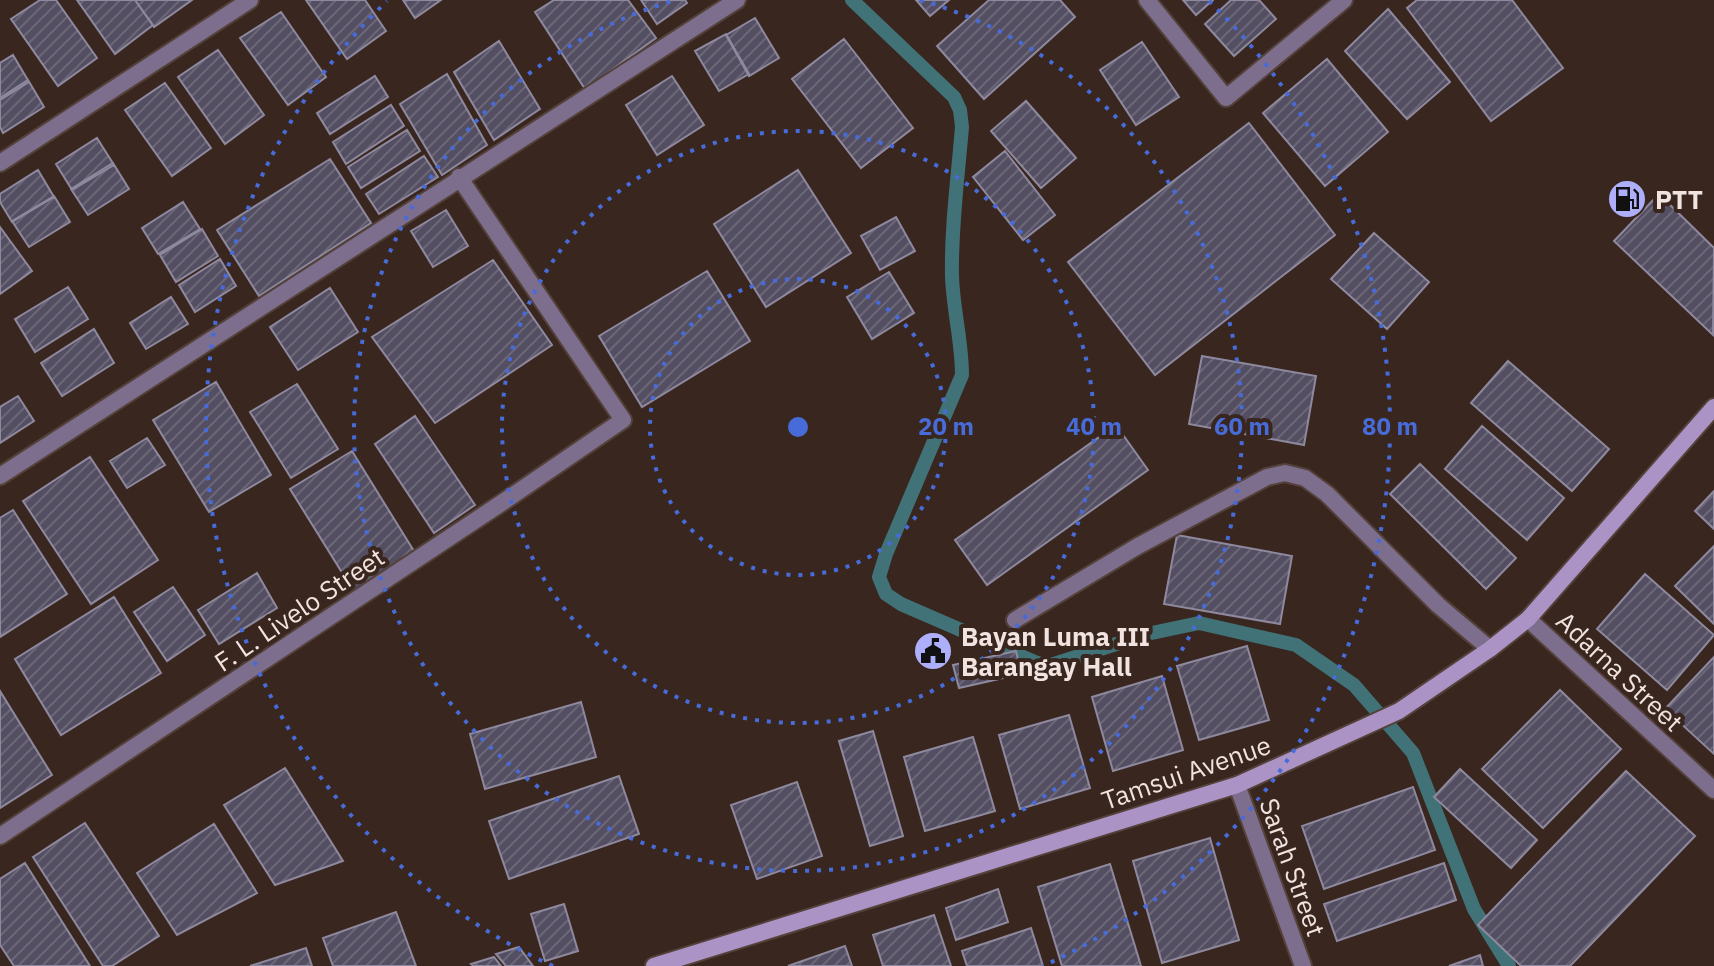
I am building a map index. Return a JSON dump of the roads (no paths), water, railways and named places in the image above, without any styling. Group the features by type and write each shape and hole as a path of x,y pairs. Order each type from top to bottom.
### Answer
{"street":[{"path":"0,163 250,0"},
{"path":"0,476 737,0"},
{"path":"1147,0 1226,98 1344,0"},
{"name":"F. L. Livelo Street","path":"0,836 623,420 459,177"},
{"name":"Tamsui Avenue","path":"654,966 1237,785 1399,711 1528,619 1714,407"},
{"path":"1015,620 1152,539 1267,477 1285,473 1305,478 1327,494 1438,605 1490,649"},
{"name":"Adarna Street","path":"1528,619 1714,790"},
{"name":"Sarah Street","path":"1237,785 1303,966"}],"waterway":[{"path":"852,0 954,97 960,110 962,127 952,258 962,375 886,554 879,577 886,594 901,604 1037,663 1051,665 1147,634 1199,623 1296,645 1354,685 1413,753 1474,909 1509,966"}],"place":[{"name":"PTT","path":"1627,199"},
{"name":"Bayan Luma III Barangay Hall","path":"933,651"}]}
